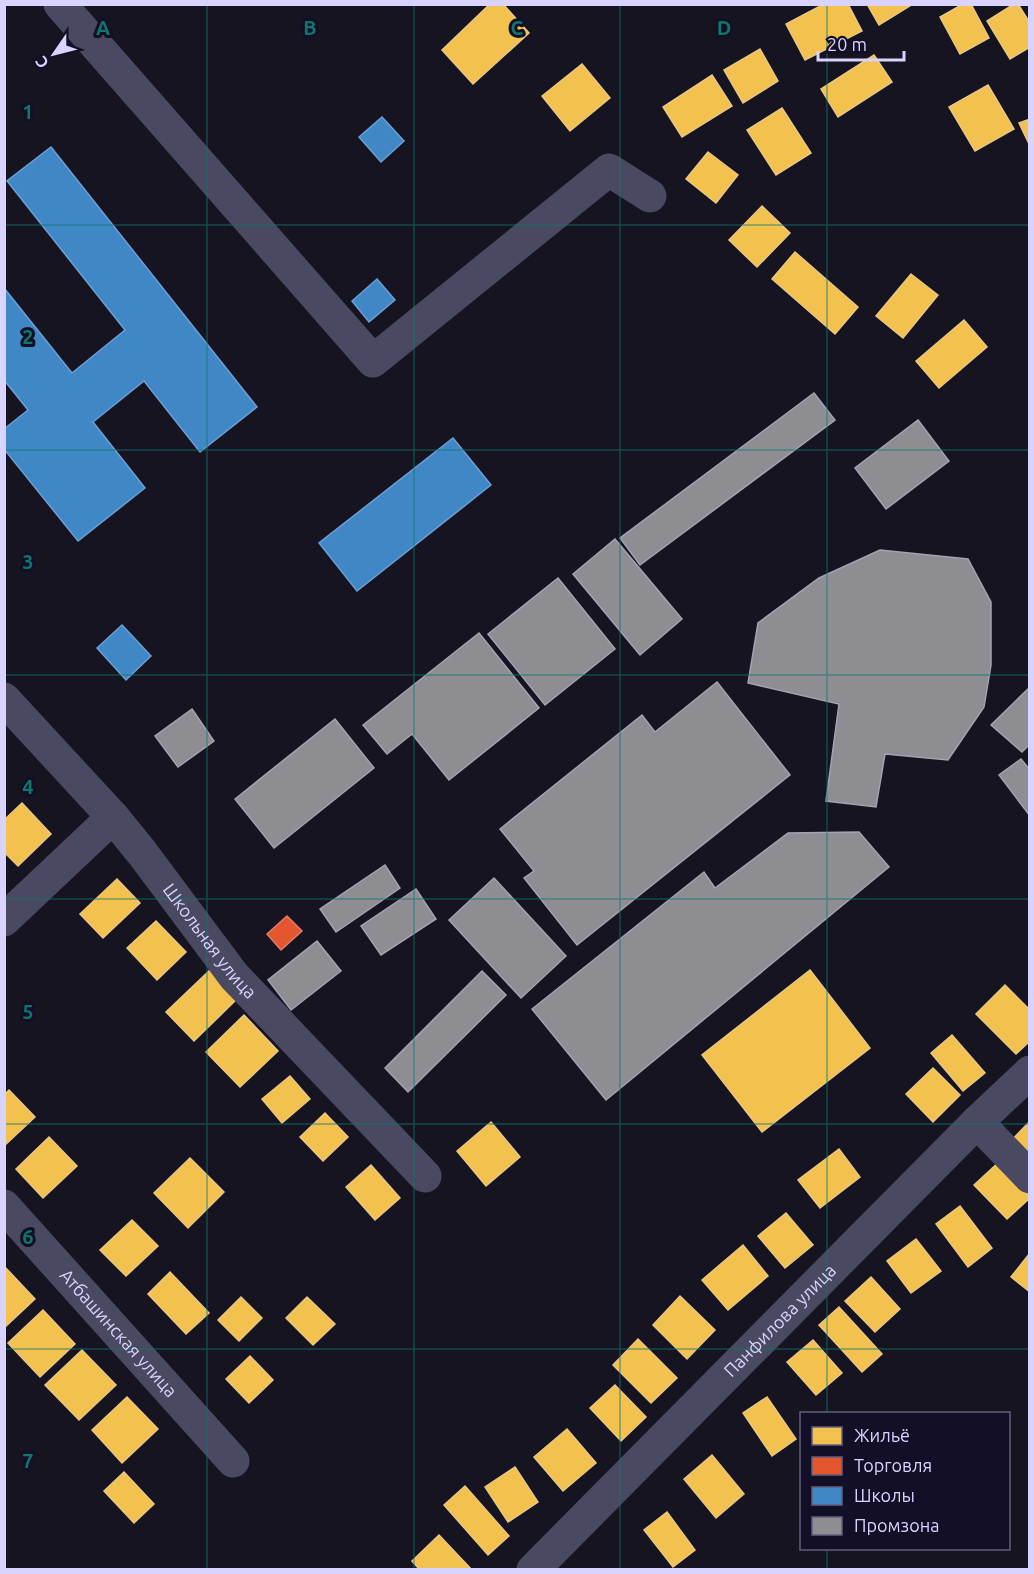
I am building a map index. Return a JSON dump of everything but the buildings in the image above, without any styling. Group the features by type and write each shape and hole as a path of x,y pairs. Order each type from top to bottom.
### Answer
{"street":[{"path":"60,4 373,361 609,171 650,196"},
{"name":"Школьная улица","path":"4,699 113,817 234,976 425,1176"},
{"path":"4,920 113,817"},
{"name":"Панфилова улица","path":"532,1569 1029,1072"},
{"path":"977,1122 1029,1177"},
{"name":"Атбашинская улица","path":"4,1206 233,1461"}]}
